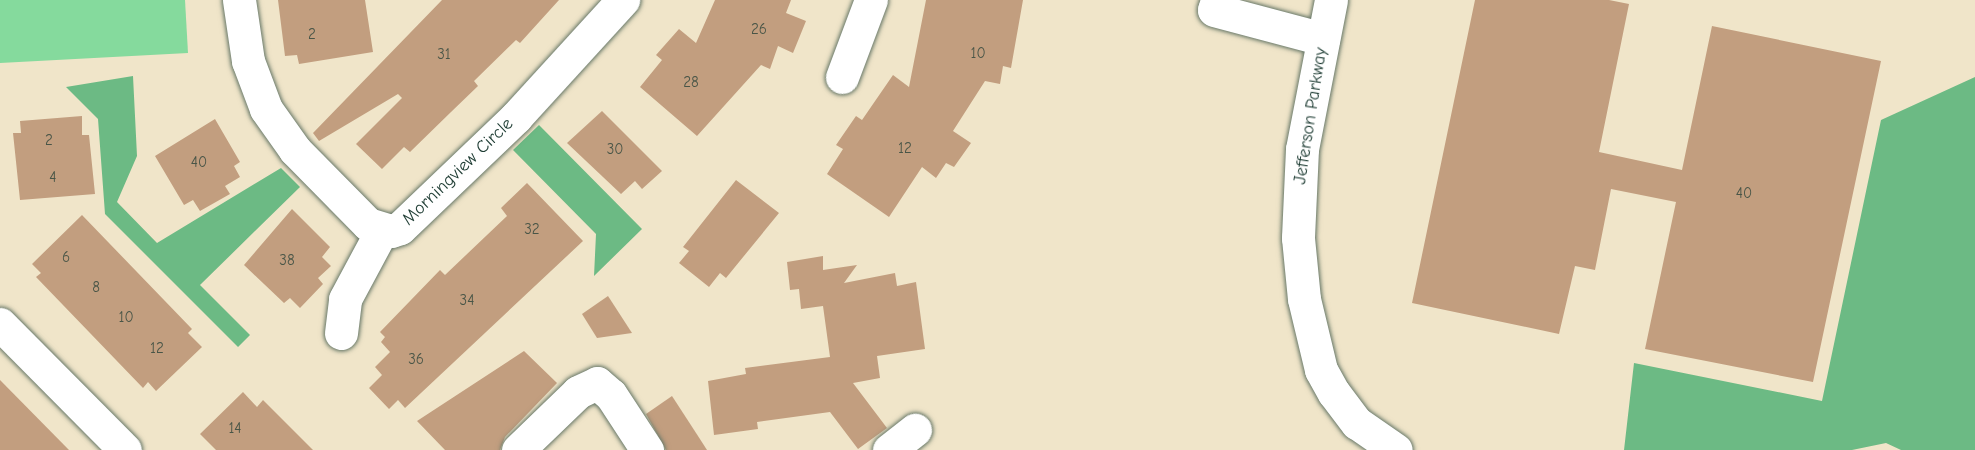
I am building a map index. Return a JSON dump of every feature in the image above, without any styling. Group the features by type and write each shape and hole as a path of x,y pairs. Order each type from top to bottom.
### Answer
{"street":[{"name":"Morningview Circle","path":"238,0 248,62 266,109 295,150 368,224 382,230 400,228 473,159 623,0"},
{"path":"842,76 870,0"},
{"path":"1217,0 1214,10 1323,39"},
{"name":"Jefferson Parkway","path":"1331,0 1307,118 1298,199 1300,264 1309,327 1321,370 1348,412 1396,450"},
{"path":"341,333 345,299 382,230"},
{"path":"0,324 125,450"},
{"path":"518,450 578,392 597,383 611,396 647,450"},
{"path":"889,450 915,430"}],"green space":[{"path":"0,0 185,0 188,53 0,63"},
{"path":"133,76 137,156 117,202 157,243 281,168 300,187 200,285 250,335 238,347 105,214 98,119 66,87"},
{"path":"1975,77 1975,450 1901,450 1886,443 1852,450 1624,450 1634,363 1822,401 1881,120"},
{"path":"539,125 642,229 594,276 596,234 513,150"}],"building":[{"path":"278,0 365,0 373,52 299,64 297,55 285,56"},
{"path":"442,0 559,0 520,43 516,40 474,81 478,86 410,152 404,147 382,169 356,144 402,98 398,94 319,141 313,133"},
{"path":"715,0 791,0 786,13 806,21 793,53 778,46 770,69 761,65 697,136 640,87 662,60 656,55 679,29 696,43"},
{"path":"926,0 1023,0 1011,68 1003,66 1000,84 985,81 953,131 971,143 954,167 946,163 936,178 922,167 889,217 827,174 843,149 836,145 856,116 862,120 893,75 909,87"},
{"path":"1475,0 1609,0 1629,4 1599,152 1682,170 1712,26 1881,61 1813,382 1645,349 1676,202 1611,189 1595,270 1575,266 1559,334 1412,303"},
{"path":"602,111 662,171 642,189 635,181 621,194 567,143"},
{"path":"82,116 82,135 89,135 95,194 20,200 13,133 21,133 20,121"},
{"path":"215,119 240,162 234,166 240,177 225,186 230,194 200,211 193,200 184,205 155,156"},
{"path":"736,180 779,213 726,278 720,273 709,287 679,263 689,251 683,247"},
{"path":"527,183 583,241 405,408 398,400 389,409 369,388 382,375 375,367 390,352 381,342 385,337 380,332 440,270 445,275 507,216 501,208"},
{"path":"292,209 330,247 322,257 331,266 318,278 323,284 300,308 290,298 284,303 244,265"},
{"path":"82,215 192,329 188,333 202,347 156,391 148,382 143,388 36,277 41,273 32,264"},
{"path":"823,256 823,270 857,265 844,283 895,273 897,286 916,282 925,349 877,356 880,378 853,383 887,428 858,449 830,412 757,422 758,429 714,435 708,381 746,374 745,368 830,357 823,306 801,309 799,289 790,290 787,262"},
{"path":"608,296 632,333 597,338 582,314"},
{"path":"524,351 557,383 505,437 500,450 445,450 417,421"},
{"path":"0,380 69,450 0,450"},
{"path":"243,392 257,407 263,400 313,450 216,450 200,434"},
{"path":"672,396 707,450 666,450 646,414"}]}
